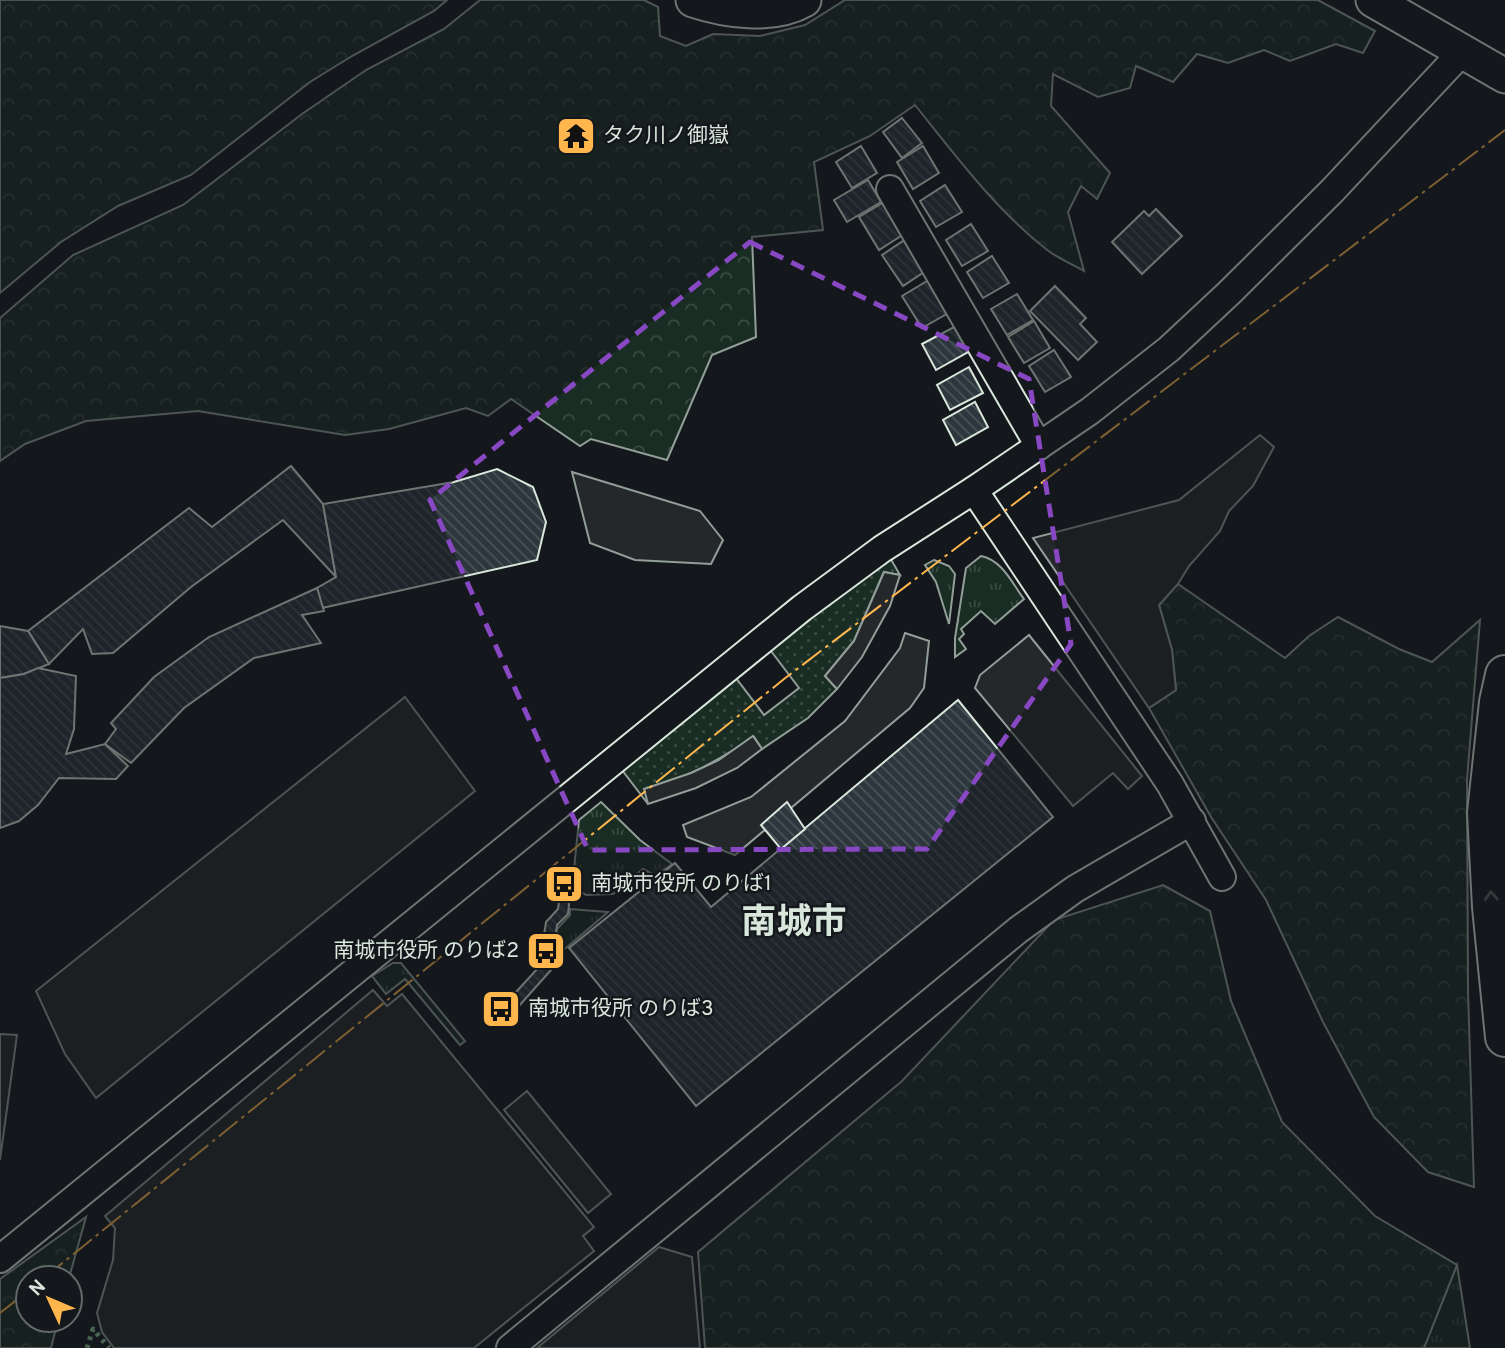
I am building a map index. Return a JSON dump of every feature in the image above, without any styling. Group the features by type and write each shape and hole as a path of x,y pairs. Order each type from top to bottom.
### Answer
{"highway":[{"path":"1505,675 1499,702 1487,813 1492,907 1505,1037"}],"main road":[{"path":"693,0 748,10 780,9 804,0"},
{"path":"1373,0 1505,76"}],"street":[{"path":"0,1259 792,616 882,549 1039,446 1159,357 1219,303 1332,191 1463,51"},
{"path":"890,188 1039,446"},
{"path":"974,490 1170,784 1222,877"},
{"path":"510,1348 1018,930 1075,889 1192,821"}],"highlighted area":[{"path":"750,242 1029,379 1071,644 927,849 588,850 430,500"}],"green space":[{"path":"0,0 447,0 434,11 310,82 191,175 118,206 61,242 0,293"},
{"path":"480,0 644,0 658,7 660,36 686,46 713,34 760,36 805,25 845,0 1318,0 1375,31 1363,53 1336,44 1290,61 1264,50 1228,63 1197,54 1173,82 1136,66 1130,88 1098,97 1053,74 1051,106 1110,173 1097,199 1081,186 1068,212 1084,271 1050,252 1010,217 976,181 915,105 870,136 814,162 823,230 752,237 756,337 712,355 667,460 591,439 580,446 511,399 488,416 466,408 389,429 345,435 198,411 86,421 25,444 0,461 0,318 73,255 183,205 302,114 366,70 444,29"},
{"path":"889,556 900,575 884,572 854,641 825,676 837,689 808,718 762,749 754,737 688,774 645,789 648,804 622,770 639,752","holes":["771,651 799,688 764,715 736,678"]},
{"path":"981,556 1001,567 1024,599 995,624 981,611 961,629 964,634 959,639 966,649 955,657 955,638 966,568"},
{"path":"934,560 949,566 955,574 949,624 936,582 925,565"},
{"path":"1178,584 1285,658 1309,636 1338,617 1399,649 1432,662 1480,620 1467,780 1468,992 1474,1187 1428,1172 1374,1117 1323,1022 1266,900 1211,817 1149,708 1176,690 1172,650 1159,605"},
{"path":"601,802 640,840 672,864 656,876 643,869 613,894 586,895 577,889 573,879 579,820"},
{"path":"1163,885 1210,911 1231,1001 1282,1122 1375,1216 1457,1265 1424,1348 705,1348 698,1252 902,1081 1054,920"},
{"path":"570,909 608,912 552,960 557,929 570,915"},
{"path":"393,963 401,963 465,1041 460,1045 405,979 386,994 372,976"},
{"path":"86,1217 73,1264 21,1264"},
{"path":"1457,1265 1470,1348 1424,1348 1424,1347"},
{"path":"14,1269 14,1334 54,1334 51,1348 0,1348 0,1279"}],"shaded area":[{"path":"1260,435 1274,447 1253,486 1229,511 1220,531 1159,605 1172,650 1176,690 1149,708 1033,538 1179,500"},
{"path":"572,472 700,511 723,540 711,564 635,560 590,543"},
{"path":"884,572 900,575 890,606 862,657 837,689 825,676 854,641"},
{"path":"905,633 929,641 924,688 910,708 735,855 687,837 683,825 751,797 845,721 900,648"},
{"path":"1029,635 1142,776 1128,789 1113,773 1073,806 975,688 980,675"},
{"path":"405,697 475,791 96,1098 65,1054 36,991"},
{"path":"753,736 762,749 737,768 696,788 648,804 644,789 719,760"},
{"path":"373,990 387,1006 402,994 594,1227 583,1236 594,1251 474,1348 114,1348 102,1332 97,1313 113,1260 115,1228 105,1216"},
{"path":"0,1034 17,1035 0,1160"},
{"path":"527,1091 611,1194 588,1213 504,1110"},
{"path":"659,1247 692,1257 700,1348 537,1348"}],"building":[{"path":"902,118 922,143 902,158 883,132"},
{"path":"861,146 877,173 852,188 836,162"},
{"path":"923,146 939,173 913,189 897,162"},
{"path":"868,180 881,202 847,222 834,200"},
{"path":"945,185 962,212 936,227 920,201"},
{"path":"884,202 904,234 879,250 859,217"},
{"path":"1156,209 1182,236 1142,274 1112,242 1144,211 1149,216"},
{"path":"971,224 988,251 962,266 946,240"},
{"path":"906,239 927,270 903,286 882,255"},
{"path":"992,256 1009,283 983,298 967,272"},
{"path":"932,278 952,311 922,328 902,296"},
{"path":"1055,286 1086,318 1080,324 1097,342 1078,360 1030,311"},
{"path":"1017,294 1033,320 1007,335 991,309"},
{"path":"1034,321 1050,348 1024,363 1008,337"},
{"path":"954,327 968,352 936,370 922,344"},
{"path":"1054,350 1071,377 1045,392 1029,366"},
{"path":"969,367 983,393 950,410 937,385"},
{"path":"975,402 988,427 956,445 943,420"},
{"path":"291,466 323,504 336,577 283,520 191,587 113,653 92,654 83,629 49,664 28,631 189,508 212,527"},
{"path":"497,469 533,487 546,522 537,560 322,608 317,588 336,577 323,504 454,482"},
{"path":"317,588 324,611 302,615 321,643 254,658 184,708 131,763 105,744 116,729 111,723 154,677 209,637"},
{"path":"0,626 28,631 49,664 24,674 0,678"},
{"path":"38,668 76,676 74,729 66,754 105,744 128,766 116,779 59,778 38,805 19,821 0,828 0,678 24,674"},
{"path":"958,700 1053,817 696,1106 569,948 675,863 711,907"},
{"path":"787,802 805,829 781,849 761,825"},
{"path":"561,885 571,886 568,914 557,925 551,970 503,1024 494,1016 539,967 546,922 558,909"}],"hedge":[{"path":"87,1348 93,1329 109,1348"}],"power":[{"path":"61,1264 784,679 1505,130"},
{"path":"0,1313 14,1302"}],"place":[{"name":"タク川ノ御嶽","path":"576,136"},
{"name":"南城市役所 のりば1","path":"564,884"},
{"name":"南城市役所 のりば2","path":"546,951"},
{"name":"南城市役所 のりば3","path":"501,1009"}],"district":[{"name":"南城市","path":"794,924"}]}
